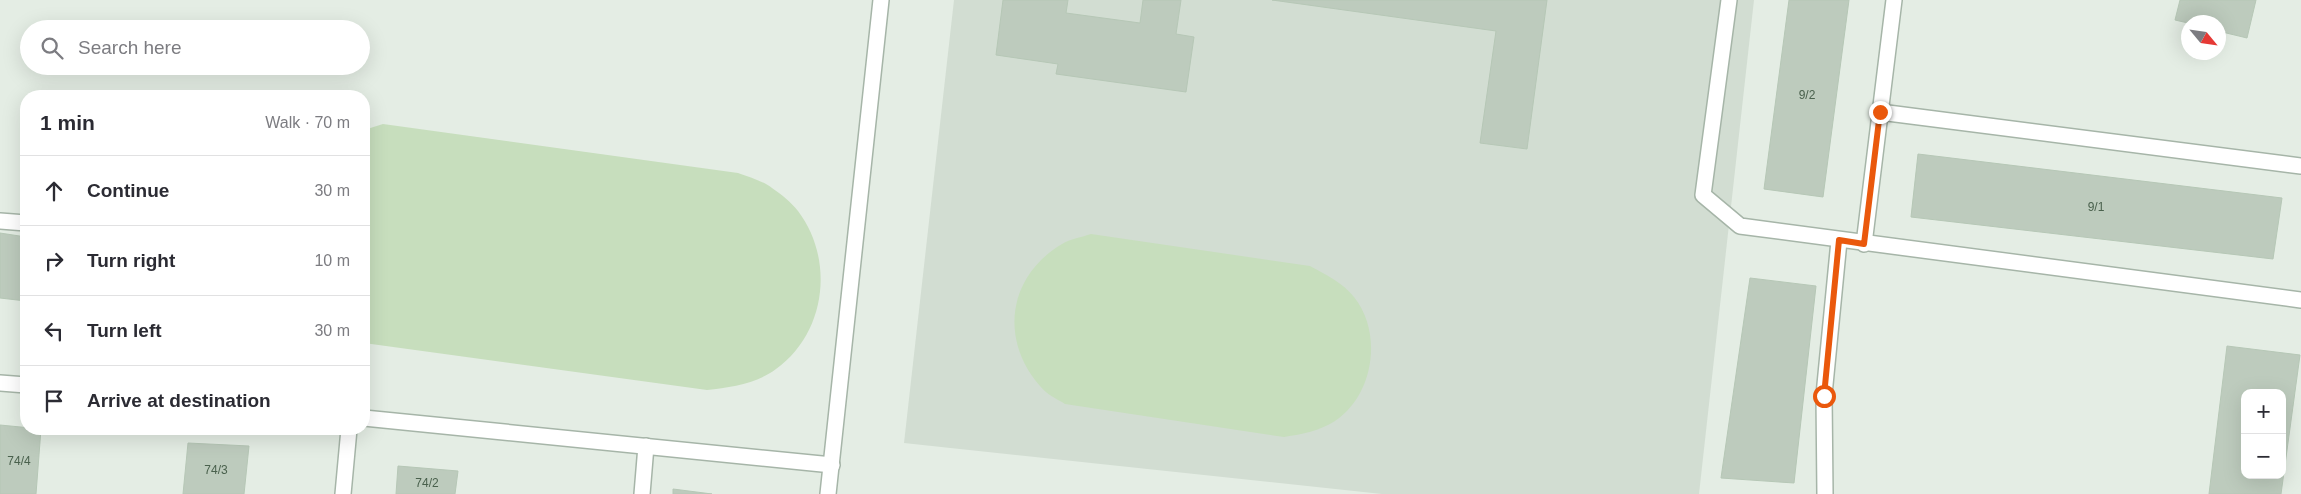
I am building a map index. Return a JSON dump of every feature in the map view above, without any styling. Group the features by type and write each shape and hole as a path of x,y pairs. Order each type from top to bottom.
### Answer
{"street":[{"path":"828,494 881,0"},
{"path":"1729,0 1703,195 1740,226 1864,244 2300,296"},
{"path":"1864,244 1894,0"},
{"path":"1880,112 2301,166"},
{"path":"0,220 20,222"},
{"path":"1825,494 1824,396 1839,240"},
{"path":"0,382 20,384"},
{"path":"370,419 832,465"},
{"path":"342,494 348,435"},
{"path":"642,494 646,446"}],"shaded area":[{"path":"954,0 1754,0 1699,494 1382,494 904,443"}],"green space":[{"path":"383,124 738,173 756,179 783,196 793,205 810,230 817,251 820,273 820,295 815,316 806,336 793,354 776,369 760,378 743,384 707,390 370,344 370,128"},
{"path":"1091,234 1310,266 1334,279 1354,297 1363,312 1369,328 1371,345 1370,363 1366,380 1359,396 1348,410 1335,421 1311,432 1284,437 1065,404 1048,394 1042,389 1027,368 1019,348 1015,329 1015,309 1020,291 1030,273 1044,257 1065,242"}],"building":[{"path":"1003,0 1068,0 1066,13 1140,23 1143,0 1181,0 1176,34 1194,37 1186,92 1056,74 1058,64 996,55"},
{"path":"1272,0 1547,0 1527,149 1480,143 1496,31"},
{"path":"1789,0 1849,0 1823,197 1764,189"},
{"path":"2180,0 2256,0 2247,38 2226,33 2226,15 2181,15 2181,21 2175,20"},
{"path":"1918,154 2282,198 2273,259 1911,217"},
{"path":"0,233 20,236 20,300 0,298"},
{"path":"1750,278 1816,286 1794,483 1721,478"},
{"path":"2227,346 2300,355 2286,457 2286,389 2241,389 2241,479 2283,479 2281,494 2209,494"},
{"path":"0,425 20,427 20,435 41,435 36,494 0,494"},
{"path":"188,443 249,446 244,494 183,494"},
{"path":"398,466 458,471 455,494 396,494"},
{"path":"673,489 712,494 673,494"}],"route":[{"path":"1824,396 1839,240 1864,244 1880,112"}]}
